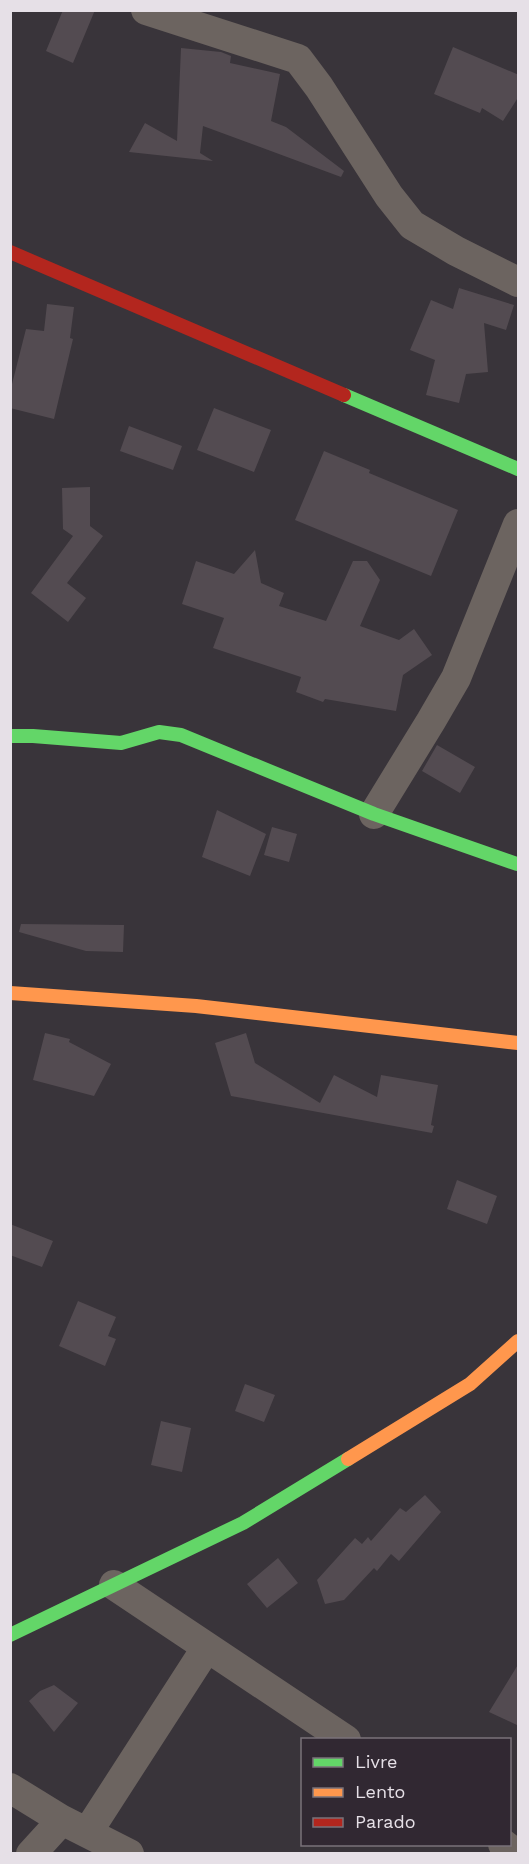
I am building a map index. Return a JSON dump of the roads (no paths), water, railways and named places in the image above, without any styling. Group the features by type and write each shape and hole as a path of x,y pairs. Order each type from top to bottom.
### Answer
{"street":[{"path":"146,10 298,59 319,87 389,196 412,225 456,251 519,282"},
{"path":"10,252 519,468"},
{"path":"374,814 456,678 519,524"},
{"path":"10,736 121,743 159,732 181,735 374,814 517,864"},
{"path":"10,993 196,1006 519,1043"},
{"path":"10,1635 243,1523 470,1384 518,1343"},
{"path":"114,1585 343,1738"},
{"path":"31,1854 74,1827 207,1647"},
{"path":"10,1788 74,1827 129,1854"}]}
